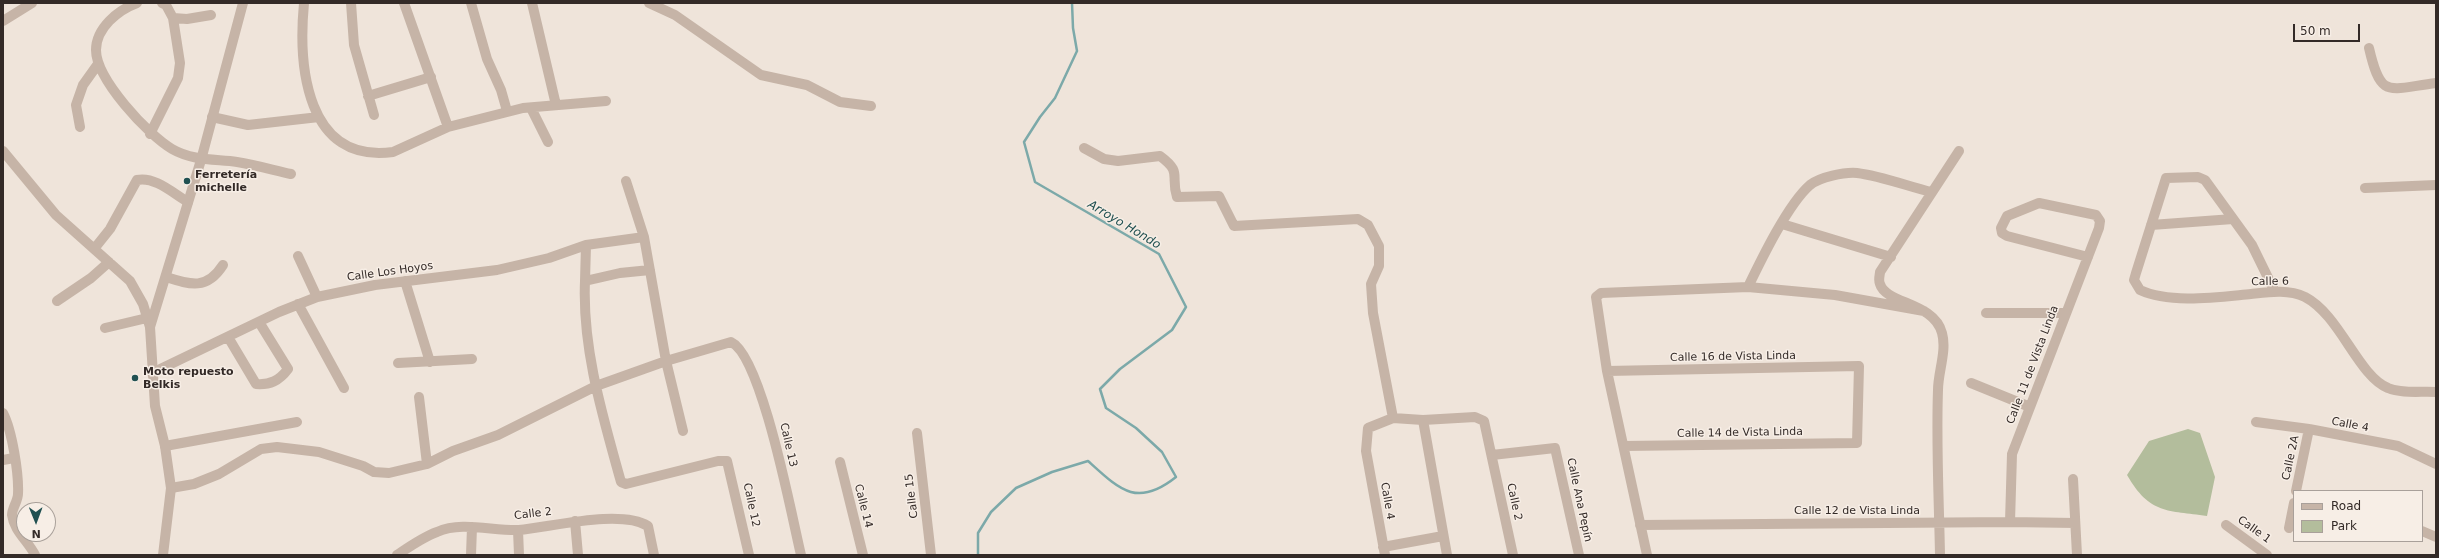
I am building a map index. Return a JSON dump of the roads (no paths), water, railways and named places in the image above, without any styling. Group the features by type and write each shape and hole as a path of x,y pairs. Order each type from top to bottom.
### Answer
{"street":[{"path":"3,21 32,3"},
{"path":"137,3 128,6 106,23 100,33 96,50 98,64 137,121 150,134 173,150 201,160 237,162 291,174"},
{"path":"150,134 178,78 180,63 173,18 166,5 162,3"},
{"path":"148,322 166,277 201,160 212,116 238,28 243,3"},
{"path":"304,3 304,64 310,98 319,117 337,140 348,147 371,153 393,152 448,127 507,111 606,101"},
{"path":"351,3 354,45 374,115"},
{"path":"404,3 448,127"},
{"path":"471,3 487,59 501,90 507,111"},
{"path":"532,3 556,105"},
{"path":"649,3 675,15 761,76 807,85 840,102 871,106"},
{"path":"173,18 186,19 211,15"},
{"path":"2369,48 2375,73 2379,82 2385,86 2393,88 2436,83"},
{"path":"80,127 76,105 83,85 98,64"},
{"path":"368,96 431,77"},
{"path":"532,108 548,142"},
{"path":"212,116 248,125 319,117"},
{"path":"1084,148 1104,159 1111,160 1160,156 1172,164 1175,170 1177,196 1219,196 1234,226 1358,219 1368,225 1379,246 1379,266 1371,284 1373,313 1393,418 1423,420 1447,555"},
{"path":"3,151 56,215 130,281 143,304 148,322 155,406 166,446 171,488 163,555"},
{"path":"1940,555 1938,389 1943,335 1940,325 1933,316 1882,289 1879,283 1880,272 1959,151"},
{"path":"1748,287 1764,253 1810,184 1838,175 1856,173 1931,192"},
{"path":"2233,220 2151,225 2166,178 2202,178 2252,245 2275,292"},
{"path":"94,249 119,216 127,203 132,187 137,180 144,179 154,182 188,202"},
{"path":"626,181 644,237 666,361 683,431"},
{"path":"2365,188 2436,185"},
{"name":"Calle 11 de Vista Linda","path":"2010,522 2012,454 2088,257 2100,221 2096,215 2039,203 2011,213 2004,220 2001,228 2002,233 2007,236 2088,257"},
{"path":"1782,224 1891,257"},
{"name":"Calle 6","path":"2151,225 2136,273 2136,286 2145,292 2197,298 2275,292 2290,293 2304,297 2320,307 2380,384 2397,391 2436,392"},
{"name":"Calle Los Hoyos","path":"152,373 298,304 341,290 497,270 549,258 586,245 644,237"},
{"path":"586,245 585,281 587,325 596,386"},
{"path":"298,256 317,297"},
{"path":"57,301 91,278 109,262"},
{"path":"166,277 186,284 201,283 216,276 223,265"},
{"path":"585,281 620,273 650,270"},
{"path":"404,281 430,362"},
{"path":"1647,555 1607,371 1596,297 1601,294 1748,287 1835,295 1924,311"},
{"path":"298,304 344,388"},
{"path":"1986,313 2066,313"},
{"path":"105,328 148,322"},
{"path":"228,337 256,384 268,385 282,377 288,369 259,322"},
{"name":"Calle 13","path":"666,361 725,342 738,345 746,358 771,426 801,555"},
{"path":"398,363 472,359"},
{"path":"171,488 194,484 219,474 261,449 277,447 319,452 363,466 374,472 388,473 427,464 505,432 596,386 666,361"},
{"name":"Calle 16 de Vista Linda","path":"1607,371 1859,366 1856,443"},
{"path":"1971,383 2030,408"},
{"name":"Calle 12","path":"596,386 623,484 718,460 727,461 749,555"},
{"path":"420,397 427,464"},
{"path":"3,413 8,423 18,475 18,497 12,514 18,530 35,555"},
{"name":"Calle 4","path":"1384,551 1366,451 1368,428 1393,418"},
{"name":"Calle 2","path":"1423,420 1482,418 1492,454 1513,555"},
{"path":"166,446 297,422"},
{"name":"Calle 4","path":"2256,422 2309,429 2398,446 2436,464"},
{"name":"Calle 2A","path":"2296,490 2309,429"},
{"name":"Calle 15","path":"917,433 931,555"},
{"name":"Calle 14 de Vista Linda","path":"1624,446 1856,443"},
{"name":"Calle Ana Pepín","path":"1492,454 1552,447 1556,451 1579,555"},
{"path":"3,460 14,458"},
{"name":"Calle 14","path":"840,462 863,555"},
{"path":"2073,479 2077,555"},
{"path":"2289,528 2293,508"},
{"path":"575,521 578,555"},
{"name":"Calle 2","path":"397,555 412,551 438,531 472,527 518,530 575,521 639,521 648,526 654,555"},
{"name":"Calle 12 de Vista Linda","path":"1640,524 1939,522 2075,523"},
{"name":"Calle 1","path":"2226,525 2267,555"},
{"path":"471,555 472,527"},
{"path":"518,530 519,555"},
{"path":"2423,531 2436,537"},
{"path":"1384,551 1444,536"}],"waterway":[{"name":"Arroyo Hondo","path":"978,555 978,533 991,512 1016,488 1052,472 1088,461 1120,487 1129,492 1139,493 1150,492 1176,477 1162,452 1136,428 1106,408 1100,389 1120,369 1172,330 1186,307 1159,254 1035,182 1024,142 1040,117 1055,98 1077,51 1073,28 1072,3"}],"place":[{"name":"Ferretería michelle","path":"187,181"},
{"name":"Moto repuesto Belkis","path":"135,378"}]}
